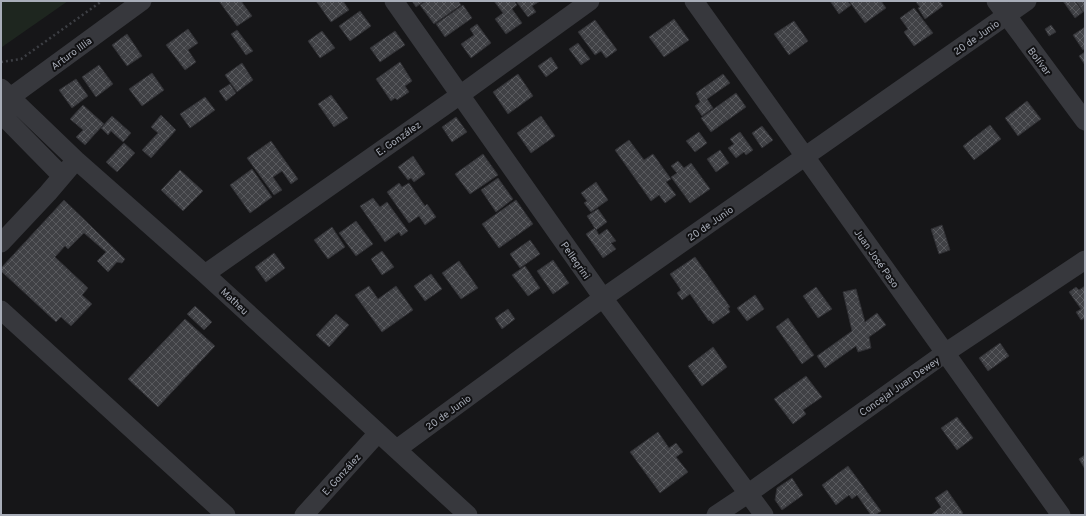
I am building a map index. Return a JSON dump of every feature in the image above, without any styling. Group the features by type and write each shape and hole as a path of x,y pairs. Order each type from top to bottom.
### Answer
{"street":[{"name":"Arturo Illia","path":"4,96 142,1"},
{"name":"Pellegrini","path":"394,1 603,298 764,515"},
{"name":"E. González","path":"205,274 460,95 590,1"},
{"name":"Juan José Paso","path":"694,1 1061,515"},
{"name":"20 de Junio","path":"397,450 603,298 805,157 1001,8 1027,1"},
{"name":"Bolívar","path":"1001,8 1085,121"},
{"name":"Matheu","path":"4,96 205,274 468,515"},
{"path":"1,114 62,176"},
{"path":"1,243 76,160"},
{"name":"Concejal Juan Dewey","path":"716,515 945,353 1085,260"},
{"path":"1,310 226,515"},
{"name":"E. González","path":"304,515 378,433"}],"path":[{"path":"1,62 21,59 102,1"}],"shaded area":[{"path":"1,1 68,1 2,47"}],"building":[{"path":"219,1 241,1 252,16 237,26"},
{"path":"316,1 343,1 349,10 331,22"},
{"path":"412,1 424,1 416,7"},
{"path":"426,1 458,1 461,5 434,24 420,5"},
{"path":"494,1 514,1 517,5 512,9 522,23 506,34 495,19 503,13"},
{"path":"516,1 540,1 532,6 536,12 528,17"},
{"path":"830,1 847,1 851,5 839,14"},
{"path":"849,1 881,1 886,8 865,23"},
{"path":"940,1 943,6 925,19 918,8 920,7 916,2"},
{"path":"1063,1 1075,1 1083,12 1075,18"},
{"path":"1076,1 1085,1 1085,11 1083,12"},
{"path":"463,5 472,18 445,37 436,24"},
{"path":"914,8 933,33 914,46 904,32 908,29 900,18"},
{"path":"360,11 371,26 350,41 339,26"},
{"path":"674,19 689,40 664,57 649,37"},
{"path":"595,20 617,50 606,58 601,51 595,55 578,32"},
{"path":"794,21 808,41 789,55 774,34"},
{"path":"477,24 491,43 471,58 461,44 474,35 470,29"},
{"path":"1051,25 1056,32 1049,36 1045,29"},
{"path":"1085,27 1085,49 1083,50 1073,35"},
{"path":"188,29 198,43 188,50 196,62 185,70 166,45"},
{"path":"237,30 253,51 246,55 231,34"},
{"path":"322,31 335,48 320,58 308,41"},
{"path":"395,31 405,45 380,62 370,48"},
{"path":"127,34 142,56 127,66 112,45"},
{"path":"578,43 590,59 581,65 569,49"},
{"path":"1085,52 1085,65 1079,56"},
{"path":"551,57 558,68 546,77 538,66"},
{"path":"400,62 412,81 405,86 409,92 397,100 395,98 391,101 376,79"},
{"path":"242,63 253,80 237,92 225,75"},
{"path":"99,65 113,84 96,97 82,77"},
{"path":"152,73 164,90 142,106 129,89"},
{"path":"518,74 533,96 508,114 493,92"},
{"path":"723,74 730,83 707,99 713,108 702,116 695,106 700,102 696,93"},
{"path":"76,79 88,96 72,108 59,90"},
{"path":"230,84 236,93 226,101 219,91"},
{"path":"736,93 746,107 711,132 701,118"},
{"path":"331,95 348,118 334,127 318,104"},
{"path":"205,97 215,110 190,128 180,114"},
{"path":"1027,101 1041,119 1018,136 1005,118"},
{"path":"83,105 104,124 85,145 76,137 83,130 70,119"},
{"path":"161,115 176,130 151,158 142,150 158,133 151,127"},
{"path":"112,116 131,133 123,142 111,131 108,135 101,128"},
{"path":"541,116 555,136 531,153 517,133"},
{"path":"456,117 467,132 452,142 442,127"},
{"path":"990,125 1001,139 974,160 963,146"},
{"path":"762,126 773,140 762,148 752,133"},
{"path":"699,132 707,143 695,152 686,141"},
{"path":"740,132 753,150 746,155 744,152 736,158 728,148 734,144 730,139"},
{"path":"629,140 644,160 653,154 671,179 666,182 676,195 665,203 659,195 651,201 615,150"},
{"path":"271,141 298,179 291,184 282,171 273,177 282,190 274,195 247,158"},
{"path":"124,143 135,153 117,172 106,162"},
{"path":"720,150 729,163 716,172 707,159"},
{"path":"483,154 498,175 470,194 455,174"},
{"path":"413,156 425,174 414,182 411,178 408,180 398,167"},
{"path":"678,161 684,168 691,163 710,189 690,203 671,177 677,173 671,166"},
{"path":"252,169 272,197 250,213 230,185"},
{"path":"180,170 203,191 183,211 161,190"},
{"path":"498,178 513,199 496,212 481,190"},
{"path":"596,182 608,200 591,212 584,203 587,201 581,193"},
{"path":"399,183 402,187 409,183 425,206 427,204 436,217 425,225 419,216 409,223 387,192"},
{"path":"373,198 380,207 387,202 408,231 401,236 399,232 385,242 360,206"},
{"path":"64,200 125,259 122,263 117,262 108,272 97,261 106,252 84,233 68,249 65,246 55,257 88,288 82,295 92,304 71,326 61,317 56,322 1,271 1,268"},
{"path":"516,200 533,224 499,248 482,224"},
{"path":"598,209 607,222 596,230 587,216"},
{"path":"356,221 373,244 356,256 339,233"},
{"path":"942,225 950,250 939,254 931,229"},
{"path":"332,227 345,247 328,259 314,240"},
{"path":"595,228 599,235 607,229 616,241 611,243 616,249 603,258 586,234"},
{"path":"530,240 540,254 520,268 510,254"},
{"path":"382,251 394,267 382,275 371,259"},
{"path":"274,253 285,268 266,282 255,267"},
{"path":"695,257 730,307 728,308 730,312 713,324 710,320 709,321 690,294 682,300 677,293 681,290 670,274"},
{"path":"553,260 569,283 553,294 537,271"},
{"path":"459,261 478,288 461,299 442,273"},
{"path":"525,266 540,288 528,296 512,275"},
{"path":"431,274 442,289 425,301 414,286"},
{"path":"369,286 378,299 396,286 413,310 382,332 355,295"},
{"path":"1085,286 1085,318 1081,320 1076,312 1081,309 1069,292 1076,287 1079,290"},
{"path":"816,287 832,309 818,318 803,296"},
{"path":"856,289 865,322 877,313 886,325 869,337 871,348 858,352 856,346 825,368 817,356 852,331 843,292"},
{"path":"755,295 764,309 747,321 737,308"},
{"path":"195,306 212,322 204,330 187,314"},
{"path":"508,309 515,319 502,329 495,318"},
{"path":"336,314 349,325 329,347 316,335"},
{"path":"788,318 814,355 802,364 776,327"},
{"path":"185,319 215,346 158,407 128,379"},
{"path":"1000,343 1009,356 988,371 979,358"},
{"path":"713,347 727,367 702,386 688,366"},
{"path":"806,376 822,397 803,410 806,414 793,424 774,399"},
{"path":"957,417 973,438 957,450 941,428"},
{"path":"658,432 669,448 676,443 683,452 676,457 688,472 660,493 630,452"},
{"path":"1085,455 1085,469 1079,459"},
{"path":"848,466 881,511 875,515 871,515 857,495 852,499 849,495 836,505 822,485"},
{"path":"792,478 803,495 782,510 775,500 777,488"},
{"path":"947,490 963,513 960,515 931,515 941,507 935,498"}]}
